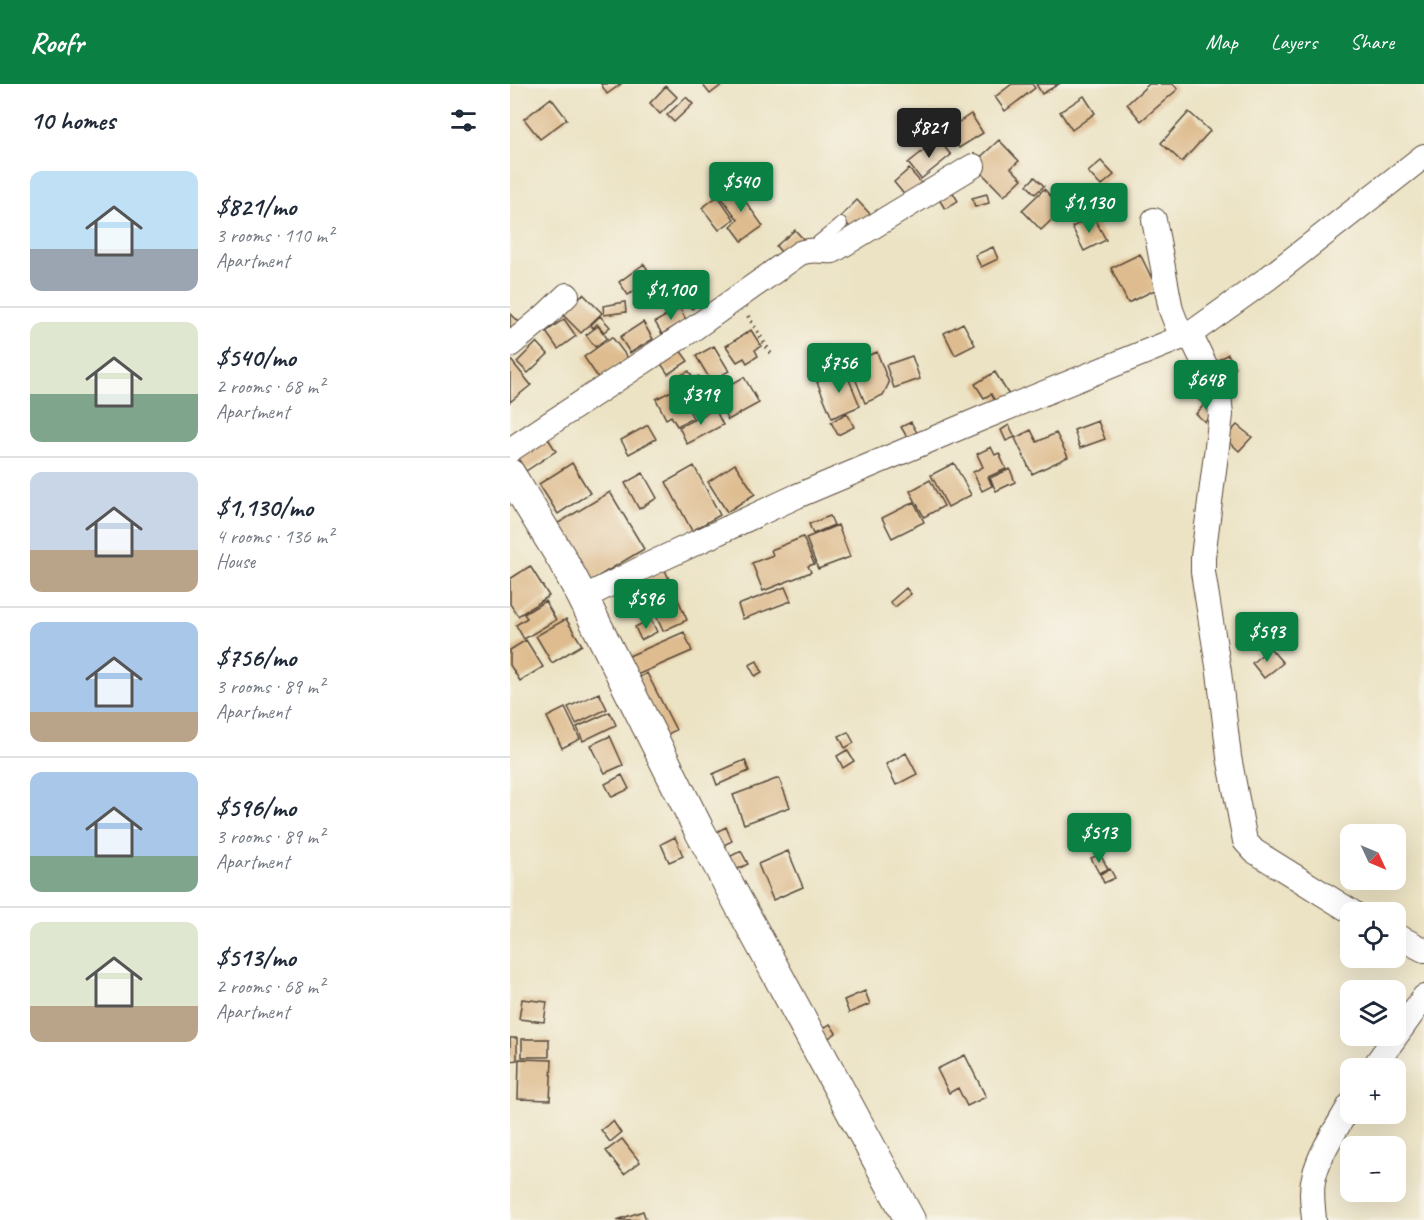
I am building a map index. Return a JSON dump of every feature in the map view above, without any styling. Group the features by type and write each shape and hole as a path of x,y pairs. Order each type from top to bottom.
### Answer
{"street":[{"path":"583,598 646,566 808,491 1186,336 1283,267 1424,156"},
{"path":"510,450 693,329 800,253 810,249 833,251 973,166"},
{"path":"1154,220 1171,310 1220,394 1221,415 1203,572 1230,757 1245,841 1254,851 1340,905"},
{"path":"510,345 567,295"},
{"path":"510,474 583,598 698,828 910,1220"},
{"path":"1406,941 1424,950"},
{"path":"1381,1058 1424,997"},
{"path":"1314,1220 1312,1197 1314,1178 1322,1155 1340,1124"}],"lane":[{"path":"810,249 841,224"}],"path":[{"path":"722,308 742,311 748,316 771,354"}],"building":[{"path":"601,84 621,84 607,94"},
{"path":"702,84 723,84 710,94"},
{"path":"1012,84 1032,84 1035,88 1005,111 995,97"},
{"path":"1036,84 1059,84 1042,94"},
{"path":"1149,84 1173,84 1178,89 1141,121 1127,104"},
{"path":"666,86 677,97 660,114 650,103"},
{"path":"1084,96 1095,113 1072,130 1060,112"},
{"path":"686,97 693,104 674,122 667,115"},
{"path":"551,98 567,119 540,139 524,119"},
{"path":"1189,112 1210,131 1182,162 1161,143"},
{"path":"971,114 983,133 959,148 947,130"},
{"path":"938,139 951,155 921,179 908,163"},
{"path":"999,140 1019,161 1011,168 1022,179 1004,196 973,164"},
{"path":"1101,161 1114,175 1101,186 1088,172"},
{"path":"909,169 923,185 907,198 894,182"},
{"path":"1035,177 1044,186 1035,194 1027,185"},
{"path":"733,184 763,226 742,241 731,226 738,220 719,194"},
{"path":"950,188 958,201 945,209 937,196"},
{"path":"1044,189 1063,209 1041,230 1022,210"},
{"path":"987,194 989,203 975,207 972,198"},
{"path":"718,196 734,219 719,230 702,208"},
{"path":"857,200 871,215 854,231 840,217"},
{"path":"1093,216 1106,240 1084,251 1072,227"},
{"path":"795,230 807,243 787,259 776,246"},
{"path":"993,247 998,259 981,267 975,255"},
{"path":"1140,254 1157,289 1128,303 1111,268"},
{"path":"644,264 653,278 628,295 619,282"},
{"path":"688,279 705,299 692,309 676,289"},
{"path":"583,294 602,313 581,333 562,314"},
{"path":"625,302 626,312 604,315 603,306"},
{"path":"680,308 686,320 662,334 655,322"},
{"path":"510,313 519,322 510,339"},
{"path":"600,316 610,327 604,332 597,324 593,328 591,325"},
{"path":"564,319 576,336 558,349 546,332"},
{"path":"643,322 653,339 630,353 620,337"},
{"path":"963,323 975,345 955,355 944,333"},
{"path":"598,326 607,338 595,347 586,335"},
{"path":"751,330 761,346 755,350 758,356 747,363 744,358 737,362 726,346"},
{"path":"612,337 628,358 599,379 584,357"},
{"path":"537,342 548,354 528,373 517,362"},
{"path":"677,346 688,361 668,374 658,359"},
{"path":"714,346 729,371 711,381 696,356"},
{"path":"877,352 889,383 883,395 865,403 849,363"},
{"path":"1228,354 1236,368 1226,374 1218,360"},
{"path":"912,356 920,379 894,388 886,365"},
{"path":"510,359 531,385 510,402"},
{"path":"1189,365 1198,374 1188,384 1179,375"},
{"path":"845,370 860,406 832,418 817,382"},
{"path":"689,371 698,387 683,394 675,378"},
{"path":"995,372 1012,400 999,408 991,394 984,398 975,384"},
{"path":"699,376 715,403 704,409 694,391 701,387 695,377"},
{"path":"1198,376 1211,388 1200,401 1187,389"},
{"path":"744,377 759,403 728,420 714,394"},
{"path":"677,388 693,418 677,426 671,416 666,419 656,399"},
{"path":"1208,400 1217,408 1205,422 1196,414"},
{"path":"715,409 723,425 687,444 679,427"},
{"path":"847,413 854,427 838,435 831,422"},
{"path":"1098,421 1105,439 1080,448 1074,430"},
{"path":"911,422 920,438 911,444 901,427"},
{"path":"648,425 656,439 629,454 621,440"},
{"path":"1009,425 1015,437 1006,441 1001,430"},
{"path":"1237,425 1252,437 1239,451 1225,438"},
{"path":"1031,430 1037,442 1056,433 1068,457 1032,474 1015,438"},
{"path":"545,434 556,451 526,471 515,454"},
{"path":"991,447 995,455 999,453 1006,469 988,477 992,486 982,491 973,472 983,467 977,454"},
{"path":"572,463 590,493 558,514 539,484"},
{"path":"954,463 971,495 948,507 931,475"},
{"path":"735,464 755,494 727,512 708,482"},
{"path":"694,466 720,515 692,531 666,482"},
{"path":"1010,469 1015,482 996,491 990,478"},
{"path":"643,473 657,498 639,509 625,483"},
{"path":"930,480 944,506 924,517 910,491"},
{"path":"610,492 644,549 584,585 550,528"},
{"path":"914,502 924,522 892,538 882,518"},
{"path":"830,516 834,525 813,534 809,524"},
{"path":"838,525 850,557 818,569 806,538"},
{"path":"803,537 814,564 808,566 811,572 763,591 752,563 773,555 771,550"},
{"path":"530,566 549,596 518,616 510,604 510,579"},
{"path":"665,570 687,620 663,631 640,581"},
{"path":"785,587 791,601 743,619 738,605"},
{"path":"906,588 911,594 895,607 890,602"},
{"path":"545,601 556,620 524,639 516,625 527,618 524,614"},
{"path":"566,619 582,645 552,663 536,636"},
{"path":"651,619 657,632 641,640 635,627"},
{"path":"684,632 692,651 630,678 622,659"},
{"path":"526,640 543,667 520,681 510,665 510,650"},
{"path":"1270,648 1283,663 1264,678 1252,663"},
{"path":"757,661 762,672 755,676 749,665"},
{"path":"647,673 676,730 658,739 630,683"},
{"path":"599,693 607,709 576,724 568,707"},
{"path":"565,708 580,739 562,748 547,717"},
{"path":"610,712 616,725 583,741 577,727"},
{"path":"848,732 854,743 845,748 839,736"},
{"path":"610,736 623,765 605,773 591,745"},
{"path":"847,750 854,761 843,768 837,756"},
{"path":"906,753 917,774 896,785 886,764"},
{"path":"745,760 749,771 717,785 713,774"},
{"path":"622,775 629,789 612,797 605,784"},
{"path":"779,778 790,807 744,824 733,795"},
{"path":"726,827 732,841 720,847 714,833"},
{"path":"675,837 683,856 669,862 661,844"},
{"path":"741,851 748,864 730,873 723,860"},
{"path":"788,851 803,887 773,900 758,864"},
{"path":"1100,854 1108,869 1099,873 1091,858"},
{"path":"1110,869 1115,878 1104,883 1100,874"},
{"path":"865,991 870,1004 849,1013 844,1000"},
{"path":"522,999 547,1002 544,1022 519,1019"},
{"path":"830,1024 836,1033 821,1043 815,1034"},
{"path":"510,1038 517,1038 517,1060 510,1061"},
{"path":"522,1039 549,1039 549,1057 522,1057"},
{"path":"965,1055 986,1097 967,1106 958,1088 949,1093 937,1069"},
{"path":"519,1059 552,1060 550,1100 518,1099"},
{"path":"613,1121 621,1133 610,1142 601,1130"},
{"path":"622,1139 640,1162 624,1174 606,1151"},
{"path":"643,1211 646,1220 617,1220"}]}
